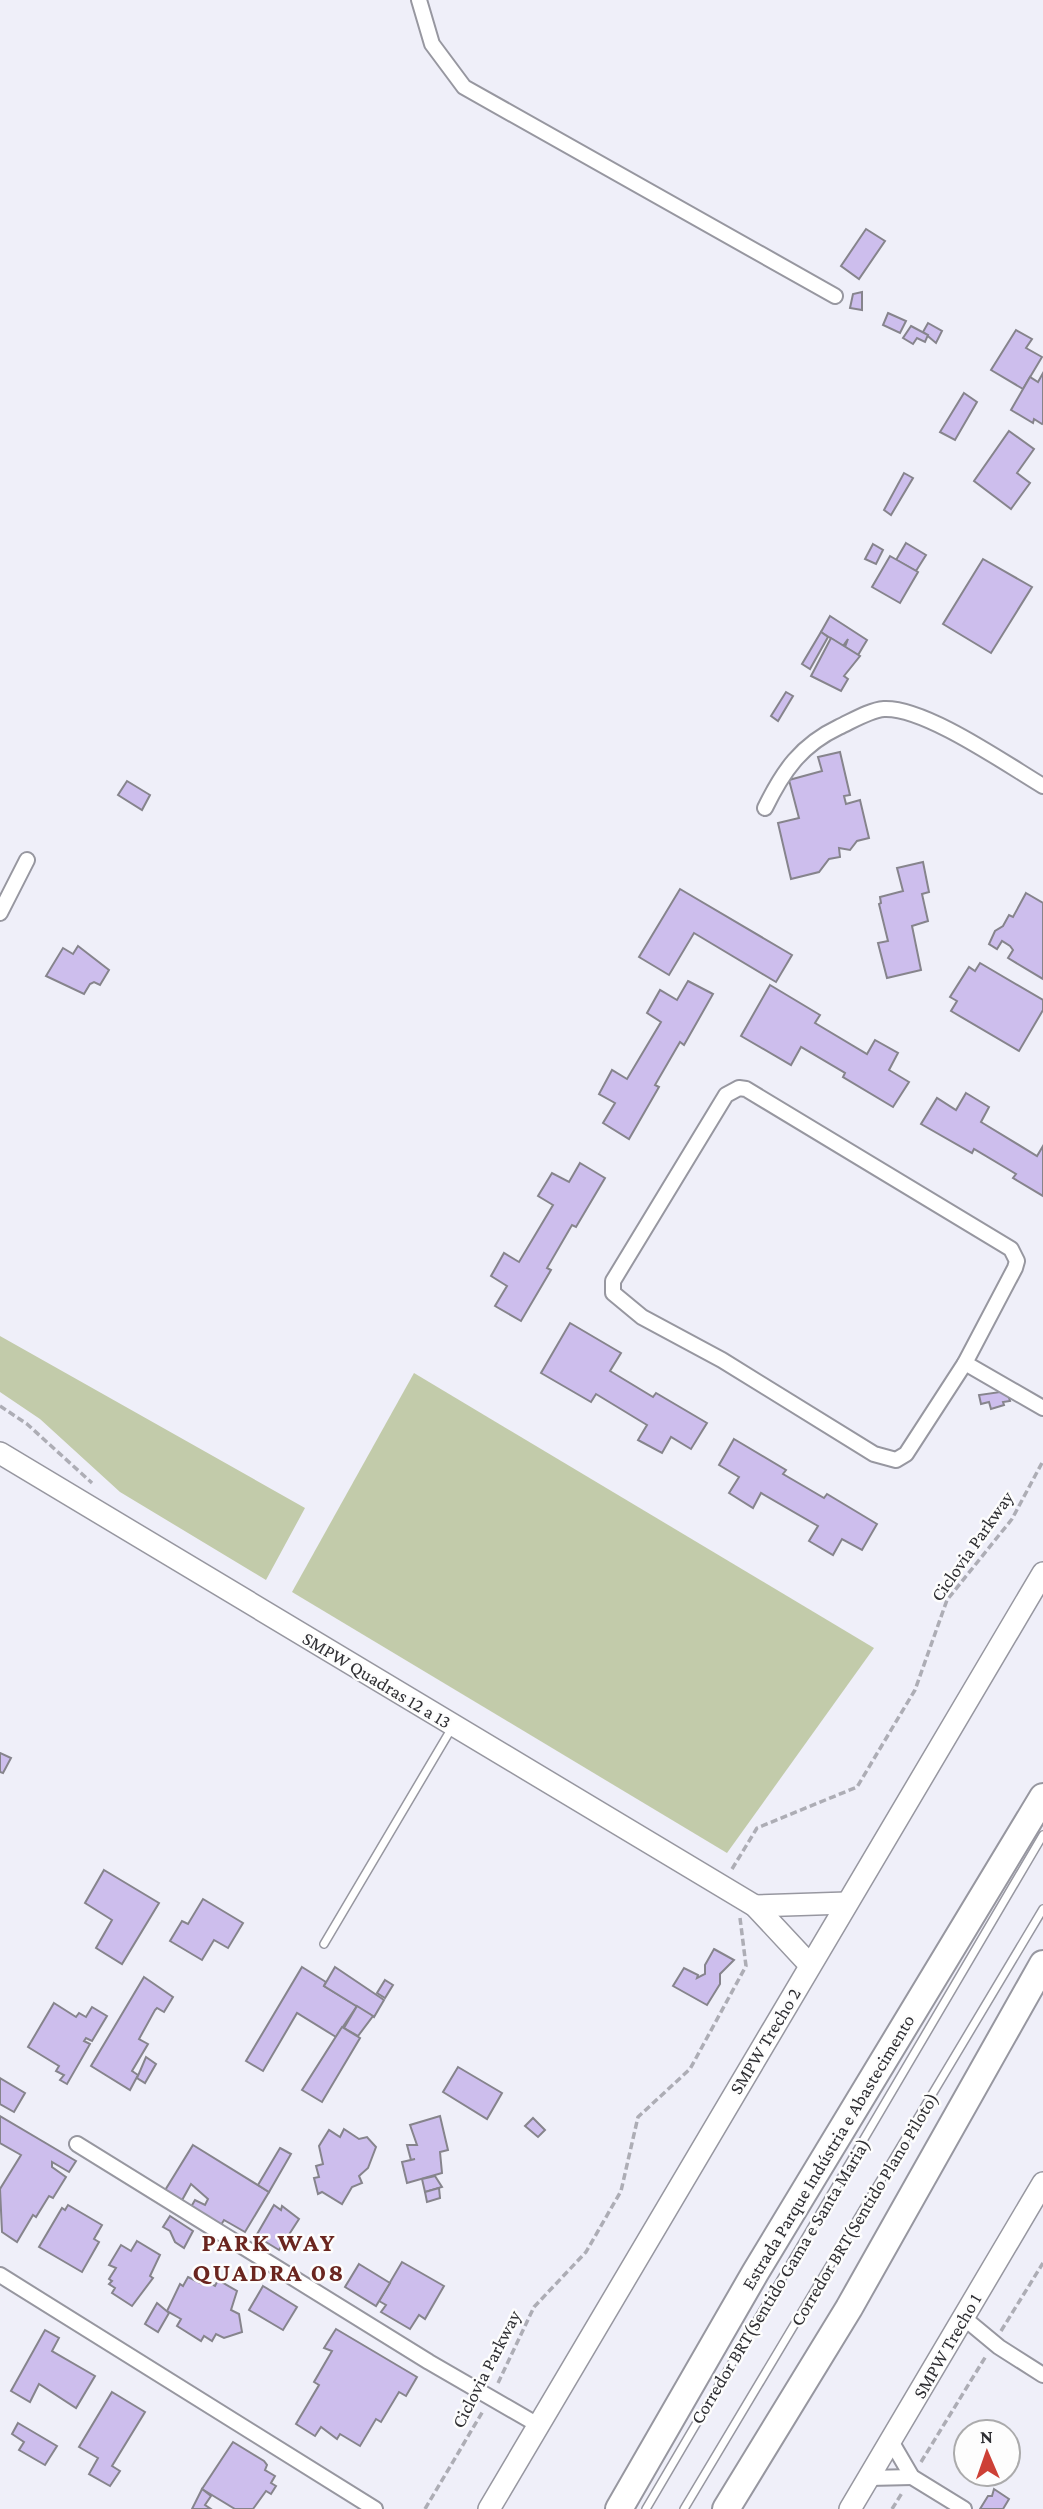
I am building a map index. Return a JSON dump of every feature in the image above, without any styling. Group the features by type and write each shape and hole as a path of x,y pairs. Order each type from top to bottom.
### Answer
{"highway":[{"name":"Estrada Parque Indústria e Abastecimento","path":"619,2509 755,2273 1043,1797"},
{"path":"726,2509 849,2308 1043,1964"}],"street":[{"path":"419,0 432,44 464,87 835,296"},
{"path":"765,808 780,776 804,748 825,734 881,709 900,710 923,717 1043,786"},
{"path":"0,913 27,860"},
{"path":"746,1089 1011,1249 1017,1261 1015,1268 965,1363 906,1454 896,1460 887,1459 874,1454 722,1360 642,1317 617,1298 612,1285 726,1095 733,1090 746,1089"},
{"path":"965,1363 1043,1408"},
{"name":"SMPW Quadras 12 a 13","path":"0,1453 746,1901 810,1965"},
{"name":"SMPW Trecho 2","path":"489,2509 1043,1573"},
{"path":"746,1901 847,1903"},
{"path":"77,2144 538,2425"},
{"name":"SMPW Trecho 1","path":"850,2509 1043,2183"},
{"path":"0,2275 375,2509"},
{"path":"964,2318 994,2343 1043,2375"},
{"path":"891,2441 912,2477 964,2509"},
{"path":"869,2478 912,2477"}],"lane":[{"path":"324,1944 454,1726"},
{"name":"Corredor BRT(Sentido Gama e Santa Maria)","path":"646,2509 1043,1835"},
{"name":"Corredor BRT(Sentido Plano Piloto)","path":"684,2509 1043,1909"}],"path":[{"name":"Ciclovia Parkway","path":"425,2509 490,2398 534,2307 586,2252 621,2191 638,2117 690,2069 746,1966 746,1901 732,1869 757,1828 857,1787 915,1690 947,1600 1012,1519 1043,1461"},
{"path":"892,2509 1043,2263"}],"green space":[{"path":"0,1336 305,1508 266,1580 120,1492 40,1419 0,1392"},
{"path":"414,1373 874,1648 727,1853 292,1592"}],"building":[{"path":"866,229 885,241 859,279 841,266"},
{"path":"862,292 862,310 850,308 853,294"},
{"path":"888,313 906,321 900,333 883,325"},
{"path":"928,323 942,331 936,343 923,332"},
{"path":"911,326 928,335 925,342 917,338 913,344 903,338"},
{"path":"1016,330 1032,339 1026,348 1042,357 1023,389 991,370"},
{"path":"1043,373 1042,424 1034,419 1033,423 1011,410 1030,377 1038,382"},
{"path":"964,393 977,402 955,440 940,432"},
{"path":"1009,431 1034,449 1017,473 1030,483 1011,509 974,481"},
{"path":"904,473 913,478 891,515 884,510"},
{"path":"906,543 926,555 916,571 896,560"},
{"path":"873,544 883,550 876,564 865,559"},
{"path":"890,556 918,572 900,603 872,587"},
{"path":"983,559 1032,587 991,653 943,624"},
{"path":"830,616 867,640 858,655 845,647 848,639 843,646 821,632"},
{"path":"821,632 828,637 810,669 802,664"},
{"path":"831,638 860,656 844,676 848,679 841,691 811,676"},
{"path":"786,692 793,696 778,721 771,716"},
{"path":"840,752 850,795 844,796 846,804 860,800 869,838 857,841 850,850 839,848 840,857 829,859 819,872 791,879 778,823 799,818 789,780 822,771 818,757"},
{"path":"127,781 150,795 142,810 118,795"},
{"path":"923,862 929,892 922,894 928,921 912,926 921,970 887,978 878,943 888,941 879,904 880,897 903,891 897,868"},
{"path":"680,889 792,955 776,982 694,933 669,975 639,957"},
{"path":"1026,893 1043,903 1043,979 1008,958 1013,950 1010,946 1002,941 997,949 989,944 995,931 1003,926 1009,915 1013,917"},
{"path":"78,946 109,970 100,985 94,982 90,984 84,994 46,976 63,948 73,954"},
{"path":"980,963 1043,1000 1043,1010 1019,1051 951,1011 957,1001 950,997 969,967 975,971"},
{"path":"688,981 713,994 684,1045 680,1042 655,1085 659,1087 629,1139 603,1123 615,1103 599,1094 612,1070 627,1079 661,1022 647,1013 660,990 677,1000"},
{"path":"770,985 820,1015 815,1023 867,1054 875,1040 898,1053 889,1070 909,1082 893,1107 843,1077 845,1073 801,1047 791,1065 741,1036"},
{"path":"966,1093 989,1107 981,1122 1037,1156 1043,1146 1043,1196 1013,1178 1016,1174 974,1149 972,1153 921,1124 937,1098 956,1110"},
{"path":"580,1163 605,1178 576,1227 572,1225 547,1268 551,1270 521,1321 495,1306 507,1286 491,1276 504,1253 519,1262 553,1205 538,1196 552,1173 569,1182"},
{"path":"570,1323 621,1353 610,1371 653,1397 656,1393 707,1423 691,1449 671,1437 662,1453 638,1440 647,1425 596,1394 591,1402 541,1373"},
{"path":"1007,1391 1010,1401 1003,1402 1004,1405 991,1409 989,1402 981,1404 979,1395"},
{"path":"734,1439 786,1470 783,1474 824,1498 827,1494 877,1524 862,1550 842,1539 833,1555 809,1541 818,1526 761,1493 753,1508 729,1493 739,1477 719,1465"},
{"path":"0,1753 11,1758 3,1773 0,1772"},
{"path":"104,1870 159,1903 122,1964 96,1948 112,1920 85,1903"},
{"path":"203,1899 243,1923 228,1948 214,1940 202,1960 170,1941 182,1921 188,1924"},
{"path":"714,1949 734,1960 720,1974 720,1984 707,2005 673,1986 684,1968 698,1975 697,1978 705,1974 705,1965"},
{"path":"302,1967 326,1982 324,1986 357,2006 336,2037 297,2013 263,2071 246,2061"},
{"path":"335,1967 384,2000 374,2017 324,1986"},
{"path":"144,1977 173,1997 164,2012 157,2008 155,2010 139,2039 148,2044 132,2071 138,2075 130,2090 91,2066"},
{"path":"385,1980 393,1985 385,1998 377,1993"},
{"path":"54,2003 76,2017 79,2013 86,2017 92,2007 107,2016 92,2041 86,2038 84,2041 90,2044 67,2084 60,2080 64,2075 56,2071 59,2066 28,2047"},
{"path":"357,2006 373,2016 358,2036 344,2028"},
{"path":"342,2027 360,2038 322,2102 302,2090"},
{"path":"146,2057 156,2064 145,2083 137,2078"},
{"path":"458,2067 502,2093 487,2119 443,2092"},
{"path":"0,2078 25,2093 14,2112 0,2104"},
{"path":"0,2116 76,2161 69,2172 52,2162 52,2167 66,2177 53,2198 49,2196 36,2217 33,2215 17,2242 2,2232 0,2189 21,2155 0,2143"},
{"path":"440,2116 448,2150 440,2152 442,2173 407,2183 402,2162 411,2160 407,2145 417,2145 410,2125"},
{"path":"533,2118 545,2130 538,2137 525,2126"},
{"path":"344,2129 359,2139 367,2137 376,2147 368,2168 359,2176 362,2183 352,2187 342,2204 322,2192 318,2194 314,2178 319,2177 316,2166 323,2164 319,2146 329,2130 340,2137"},
{"path":"193,2145 269,2192 245,2232 224,2220 221,2225 191,2207 195,2200 205,2205 208,2199 191,2184 181,2202 164,2192"},
{"path":"280,2148 291,2154 269,2192 258,2185"},
{"path":"435,2176 442,2187 425,2192 422,2179"},
{"path":"439,2188 440,2198 427,2202 425,2192"},
{"path":"68,2205 102,2225 94,2239 99,2242 82,2272 39,2247 62,2208 65,2210"},
{"path":"274,2205 281,2210 282,2206 299,2219 279,2250 256,2236"},
{"path":"170,2216 193,2231 184,2248 175,2242 170,2231 163,2227"},
{"path":"137,2241 160,2255 150,2276 153,2278 132,2306 112,2293 115,2288 109,2284 112,2281 109,2279 116,2268 109,2265 121,2245 131,2251"},
{"path":"402,2262 444,2286 425,2319 419,2315 410,2329 381,2312 386,2305 379,2301"},
{"path":"359,2264 390,2283 376,2306 345,2287"},
{"path":"188,2277 202,2284 204,2280 215,2286 218,2280 237,2291 231,2310 239,2314 242,2332 224,2338 216,2334 212,2341 204,2336 201,2341 177,2326 181,2319 167,2311 180,2284 183,2286"},
{"path":"263,2286 297,2307 283,2330 249,2310"},
{"path":"157,2303 169,2313 158,2332 145,2324"},
{"path":"336,2329 417,2377 406,2396 399,2392 381,2422 376,2419 360,2446 340,2434 337,2439 321,2427 315,2436 296,2424 319,2385 314,2382 332,2351 324,2348"},
{"path":"45,2330 59,2338 52,2351 95,2376 76,2408 39,2384 30,2402 11,2391"},
{"path":"112,2392 145,2412 112,2466 120,2471 110,2486 89,2474 98,2458 79,2447"},
{"path":"18,2423 57,2446 45,2465 19,2450 24,2442 12,2434"},
{"path":"233,2442 264,2461 267,2465 265,2470 275,2476 271,2483 276,2486 271,2494 266,2491 253,2509 235,2509 202,2489"},
{"path":"202,2489 211,2496 205,2505 211,2509 192,2509"},
{"path":"994,2489 1009,2499 1003,2509 980,2509 988,2496 992,2496"}],"district":[{"name":"PARK WAY QUADRA 08","path":"269,2257"}]}
